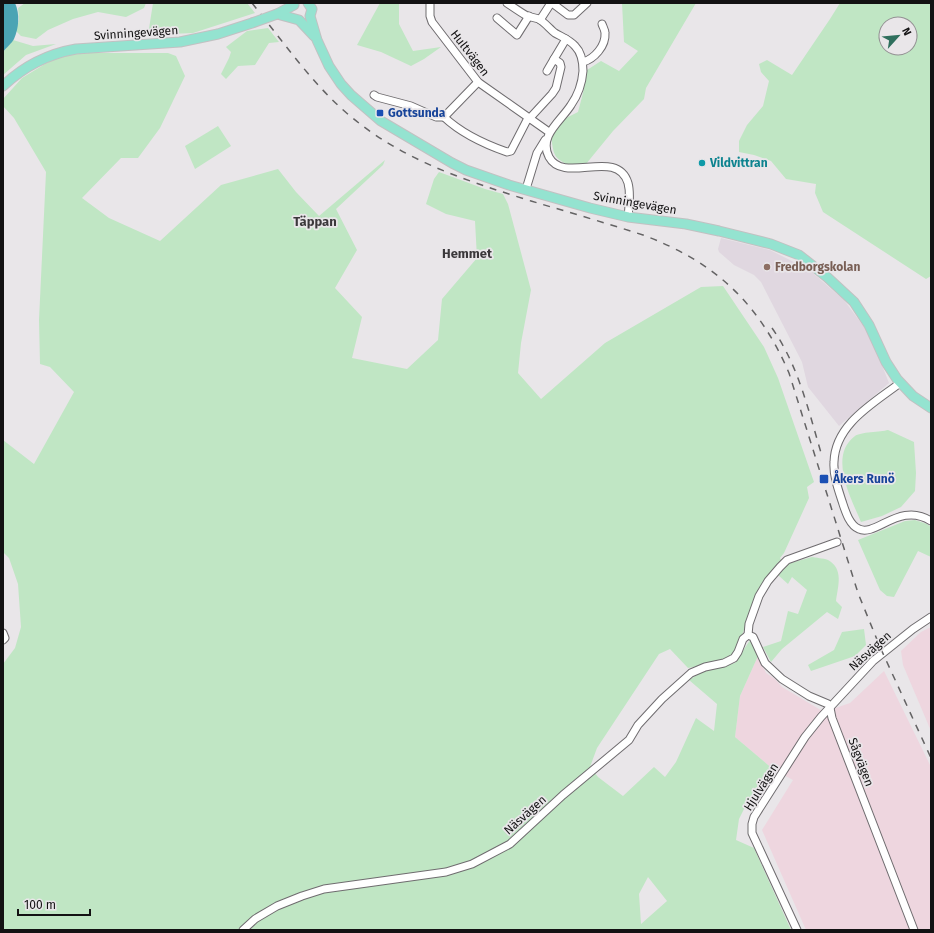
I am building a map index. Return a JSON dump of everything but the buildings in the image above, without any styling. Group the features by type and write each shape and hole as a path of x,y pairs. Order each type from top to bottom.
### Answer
{"main road":[{"name":"Svinningevägen","path":"308,3 311,6 311,14 317,40"},
{"name":"Svinningevägen","path":"3,86 32,63 52,54 76,49 180,42 218,34 252,23 277,14 294,4"},
{"name":"Svinningevägen","path":"294,4 292,11 297,19 309,29 317,40 329,66 341,84 351,95 381,121 466,170 526,190 590,208 628,216 686,224 746,237 783,248 799,256 827,277 854,302 869,325 889,368 900,383 913,396 931,408"},
{"path":"277,14 305,20 311,14"}],"street":[{"path":"311,14 316,3"},
{"name":"Hultvägen","path":"430,3 430,16 432,22 478,82 548,135"},
{"path":"507,3 529,16 540,20 553,32 574,44 578,49 583,62 582,76 576,96 537,153 526,190"},
{"path":"540,20 551,3 568,15 574,15 587,3"},
{"path":"497,18 517,35 529,16"},
{"path":"583,62 588,61 594,56 602,45 605,34 602,24"},
{"path":"547,70 566,39"},
{"path":"374,95 411,106 436,116 444,117 470,136 507,152 511,151 528,119 556,88 561,67 560,63 554,59"},
{"path":"444,117 478,82"},
{"path":"548,135 546,151 549,158 558,167 572,169 608,166 624,175 628,184 628,216"},
{"path":"900,383 868,407 846,427 836,450 834,462 835,477 845,510 851,522 859,529 864,530 872,528 908,514 920,516 931,521"},
{"name":"Näsvägen","path":"243,930 255,919 277,906 302,896 324,889 446,872 472,864 510,844 563,795 629,740 638,725 662,698 691,673 705,667 724,663 734,658 738,652 742,639 748,635 749,624 759,596 768,581 787,560 837,542"},
{"name":"Näsvägen","path":"830,708 873,661 903,636 931,617"},
{"path":"3,633 5,638 3,640"},
{"path":"748,635 753,637 765,663 782,679 809,696 828,704 830,708"},
{"name":"Hjulvägen","path":"797,930 752,833 752,824 754,817 805,737 830,708"},
{"name":"Sågvägen","path":"830,708 832,718 914,930"}],"shaded area":[{"path":"721,238 770,250 808,269 844,300 870,335 889,383 839,426 808,387 802,362 761,282 754,275 734,265 719,252 718,249"},
{"path":"931,627 931,731 903,665 901,651 921,632"},
{"path":"758,656 766,673 775,679 782,687 824,712 850,703 884,671 931,767 931,930 806,930 762,830 793,780 774,770 735,737 740,696"}],"green space":[{"path":"25,3 146,3 144,8 126,17 98,12 73,19 48,30 36,39 21,36 16,31 19,20 18,8"},
{"path":"153,3 247,3 255,13 193,33 148,35"},
{"path":"380,3 399,3 399,24 413,51 441,47 411,66 381,52 357,45"},
{"path":"622,3 696,3 646,88 644,99 613,131 586,164 573,167 558,159 554,153 551,136 564,119 578,112 587,70 601,61 619,71 638,51 624,42"},
{"path":"840,3 931,3 931,276 926,279 823,212 815,193 816,184 786,179 771,161 739,152 739,141 747,125 763,106 769,81 761,72 759,64 767,60 792,75"},
{"path":"268,28 279,42 269,43 255,65 238,66 226,79 221,74 231,52 226,47 247,31"},
{"path":"13,40 33,46 56,44 26,55 3,75 3,52"},
{"path":"63,53 168,53 176,56 185,76 160,128 138,158 121,158 82,198 109,218 160,241 221,185 278,169 296,192 319,216 385,160 383,165 336,209 357,250 335,288 362,317 352,358 407,369 438,340 442,299 477,258 475,221 446,214 426,204 434,179 439,172 503,194 508,204 531,290 521,343 518,373 541,399 605,343 701,287 723,286 764,347 778,378 814,482 807,487 809,498 784,553 780,558 782,561 759,588 736,652 720,661 688,668 670,649 659,654 597,748 590,767 598,777 623,796 654,767 665,777 676,762 696,718 714,731 717,704 689,680 706,669 735,663 750,640 758,656 740,696 735,737 774,770 747,803 739,819 736,840 754,848 791,930 3,930 3,664 15,648 21,627 18,584 9,558 3,552 3,440 34,464 74,392 50,367 40,364 39,320 46,172 14,118 3,106 3,99 22,78","holes":["648,877 667,901 641,924 639,894"]},
{"path":"218,126 231,146 195,169 185,146"},
{"path":"888,430 914,442 916,473 915,491 901,507 882,516 861,522 844,478 842,466 843,454 847,444 855,436"},
{"path":"915,520 931,527 931,557 918,551 894,597 887,596 880,590 858,540 905,521"},
{"path":"812,557 828,560 836,568 839,584 836,601 842,607 838,619 827,612 782,649 771,662 763,647 781,641 788,611 798,614 807,590 792,577 788,584 778,575 787,564"},
{"path":"864,629 866,645 855,656 811,671 808,665 834,650 842,632"}],"water":[{"path":"3,3 15,3 18,12 18,21 14,39 3,52"}],"railway":[{"path":"252,3 295,58 330,97 363,126 385,141 431,166 455,175 505,193 643,235 669,246 692,258 713,272 732,288 749,306 764,326 789,373 858,593 880,647 931,758"},
{"path":"772,328 796,374 808,407 822,456"}],"place":[{"name":"Gottsunda","path":"380,113"},
{"name":"Vildvittran","path":"702,163"},
{"name":"Fredborgskolan","path":"767,267"},
{"name":"Åkers Runö","path":"824,479"}],"district":[{"name":"Täppan","path":"315,221"},
{"name":"Hemmet","path":"467,253"}]}
